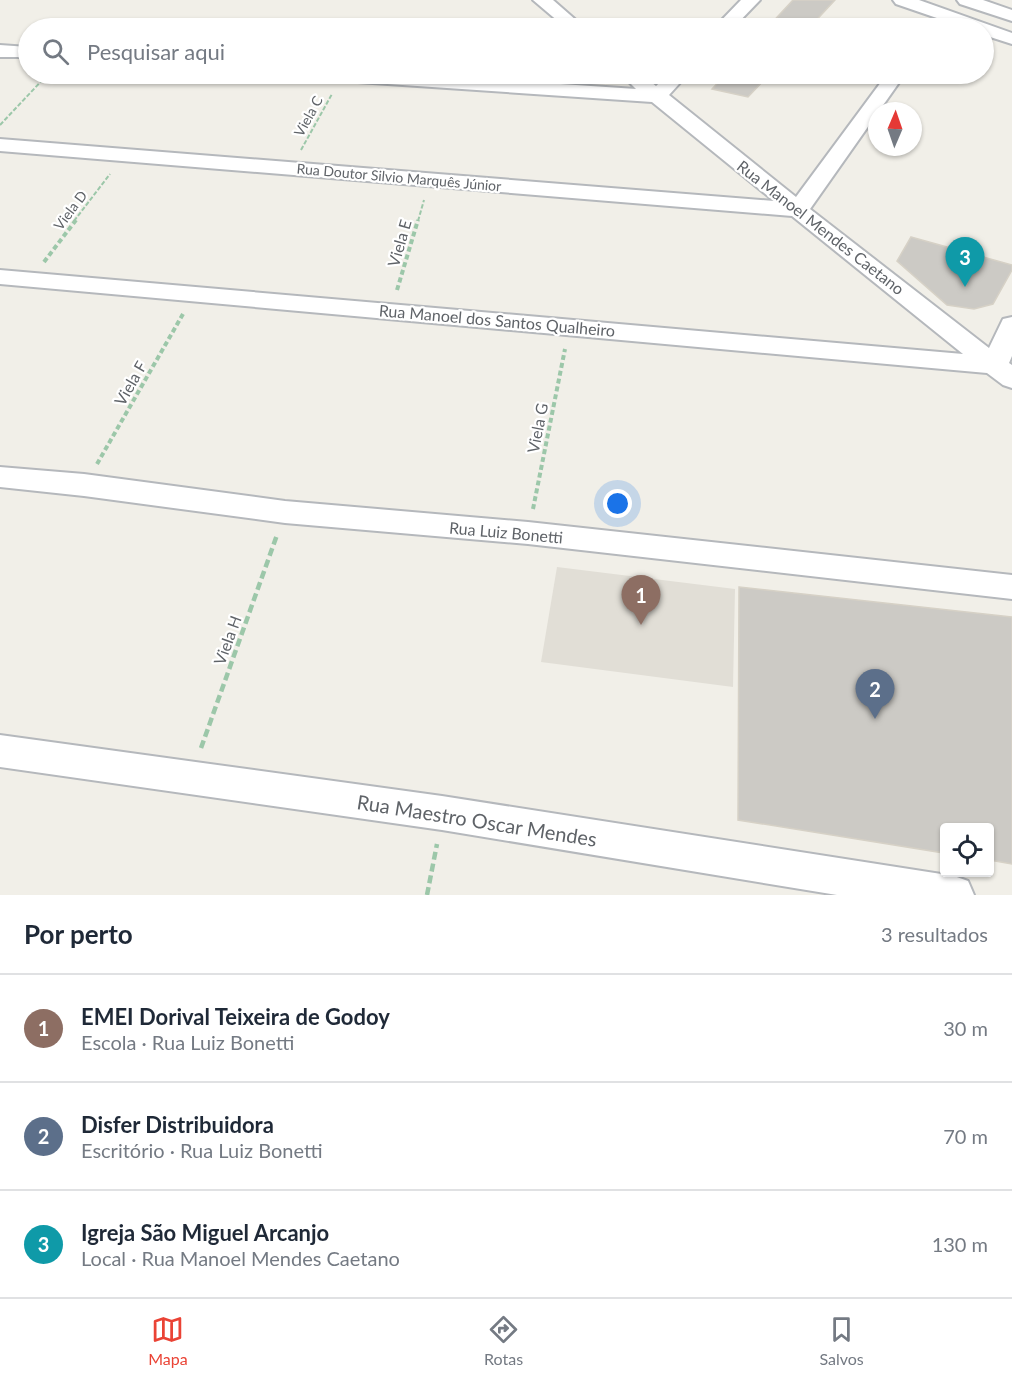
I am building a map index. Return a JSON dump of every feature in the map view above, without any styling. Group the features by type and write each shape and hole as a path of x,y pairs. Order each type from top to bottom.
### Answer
{"street":[{"path":"524,0 544,0 565,18"},
{"path":"733,18 751,0"},
{"path":"902,0 934,18"},
{"path":"966,0 1009,13"},
{"path":"994,33 1012,39"},
{"path":"0,51 18,52"},
{"path":"481,84 657,96 669,84"},
{"name":"Rua Manoel Mendes Caetano","path":"642,84 1003,372"},
{"path":"798,210 889,84"},
{"name":"Rua Doutor Silvio Marquês Júnior","path":"0,145 291,167 429,182 798,210"},
{"name":"Rua Manoel dos Santos Qualheiro","path":"0,277 392,310 1003,372"},
{"path":"1003,372 1012,325"},
{"name":"Rua Luiz Bonetti","path":"0,477 84,485 285,512 528,533 1012,587"},
{"name":"Rua Maestro Oscar Mendes","path":"0,751 442,813 954,895"}],"path":[{"path":"0,125 39,84"},
{"name":"Viela C","path":"291,167 330,84"},
{"name":"Viela D","path":"31,278 125,155"},
{"name":"Viela E","path":"392,310 429,182"},
{"name":"Viela F","path":"84,485 196,293"},
{"name":"Viela G","path":"528,533 570,327"},
{"name":"Viela H","path":"191,777 285,512"},
{"path":"427,895 442,813"}],"shaded area":[{"path":"557,567 735,589 733,687 541,662"}],"building":[{"path":"793,0 835,0 818,18 776,18"},
{"path":"717,84 760,84 748,97 712,89"},
{"path":"911,237 1012,265 1012,270 993,304 974,309 947,305 897,261"},
{"path":"739,587 1012,617 1012,864 994,861 994,823 940,823 940,852 738,820"}],"place":[{"name":"Igreja São Miguel Arcanjo","path":"965,287"},
{"name":"EMEI Dorival Teixeira de Godoy","path":"641,625"},
{"name":"Disfer Distribuidora","path":"875,719"}]}
